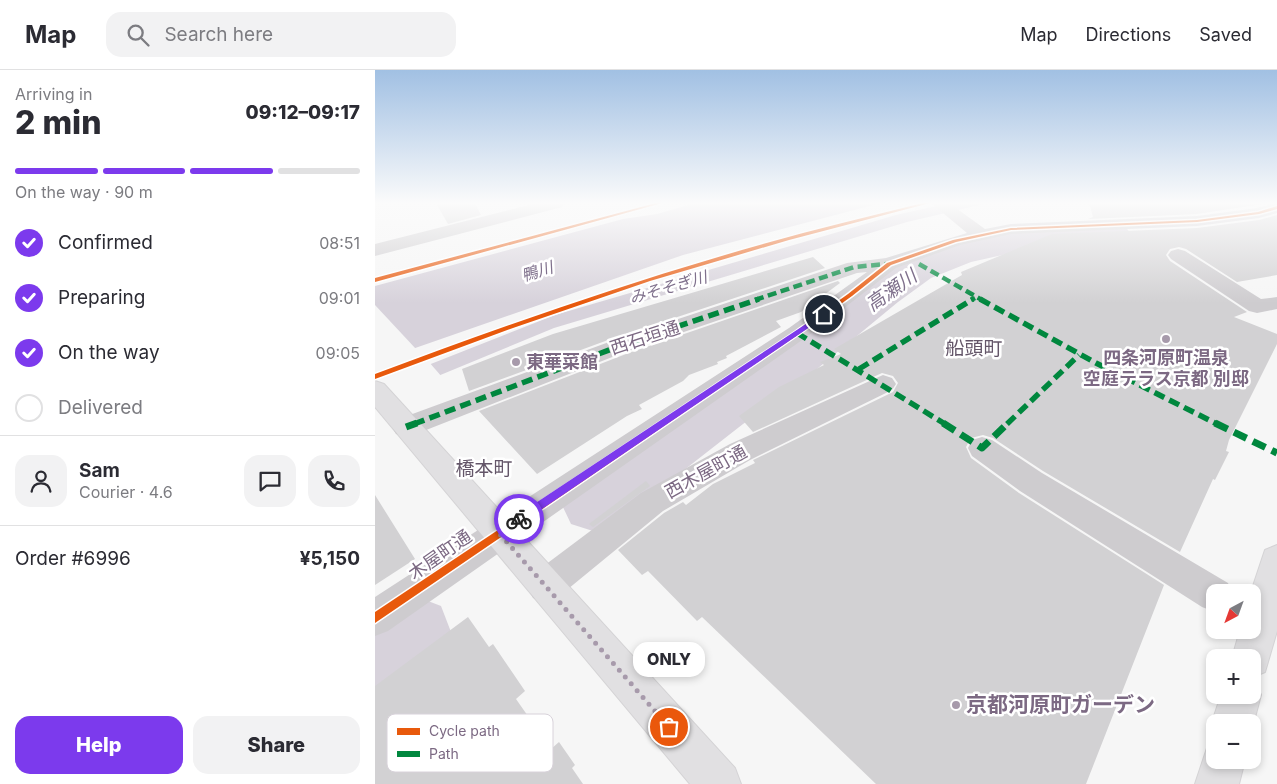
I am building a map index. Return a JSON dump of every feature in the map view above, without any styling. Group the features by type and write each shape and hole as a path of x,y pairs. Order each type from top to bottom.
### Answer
{"main road":[{"path":"389,406 719,784"},
{"path":"1261,608 1277,561"},
{"path":"1217,784 1221,769"}],"street":[{"path":"375,250 428,236"},
{"name":"木屋町通","path":"375,618 797,333 889,264 955,241 975,236"},
{"path":"1178,255 1267,305 1277,318"},
{"name":"西石垣通","path":"389,406 617,347 854,267 889,264"},
{"name":"西木屋町通","path":"545,586 652,502 740,452 883,384"},
{"path":"982,448 1031,482 1206,589"}],"water":[{"name":"鴨川","path":"559,236 754,236 683,255 375,362 375,286"},
{"name":"みそそぎ川","path":"823,236 859,236 554,328 375,402 375,386 555,315"}],"pier":[{"path":"375,305 416,349 375,365"},
{"path":"429,362 442,377 375,404 375,384"}],"building":[{"path":"1046,236 1277,236 1277,275 1237,282 1186,249 1179,247 1170,249 1166,255 1170,261 1247,312 1234,317 1277,334 1277,344 1229,440 1226,451 1229,452 1215,480 1213,479 1180,552 1043,471 993,438 983,435 971,438 966,447 971,458 1019,493 1164,585 1086,784 876,784 702,617 697,621 648,571 642,575 618,550 664,513 683,502 686,505 713,484 755,463 753,460 893,392 898,383 893,376 882,373 753,432 739,416 779,387 824,365 820,362 841,354 834,349 962,275 961,272"},
{"path":"813,257 825,268 608,340 469,391 462,369 553,334"},
{"path":"838,281 840,283 801,312 776,321 781,327 726,356 727,358 717,362 718,364 689,375 683,381 639,405 642,409 627,416 537,474 479,411 626,354"},
{"path":"646,481 650,486 593,527 589,524"},
{"path":"375,495 415,559 375,585"},
{"path":"468,617 489,647 493,644 525,691 516,699 526,714 387,714 387,772 553,772 553,747 559,742 575,765 572,768 583,784 375,784 375,686"}],"waterway":[{"name":"高瀬川","path":"593,505 725,410 783,371 883,293 917,270 959,254 1007,243 1096,236"},
{"name":"高瀬川","path":"375,660 415,632"}],"marked path":[{"path":"406,427 617,347 854,267 886,264"},
{"path":"919,264 1096,363 1277,453"},
{"path":"859,369 975,298"},
{"path":"797,333 883,384 982,448 1079,355"}],"cycle path":[{"path":"375,280 537,236"},
{"path":"375,377 511,326 718,258 795,236"},
{"path":"375,618 797,333 889,264 955,241 977,236"}],"way so far":[{"path":"519,519 499,533 669,727"}],"place":[{"name":"四条河原町温泉 空庭テラス京都 別邸","path":"1166,339"},
{"name":"東華菜館","path":"516,362"},
{"name":"京都河原町ガーデン","path":"956,705"},
{"name":"ONLY","path":"669,727"}],"district":[{"name":"船頭町","path":"974,348"},
{"name":"橋本町","path":"484,468"}],"route":[{"path":"519,519 824,314"}]}
